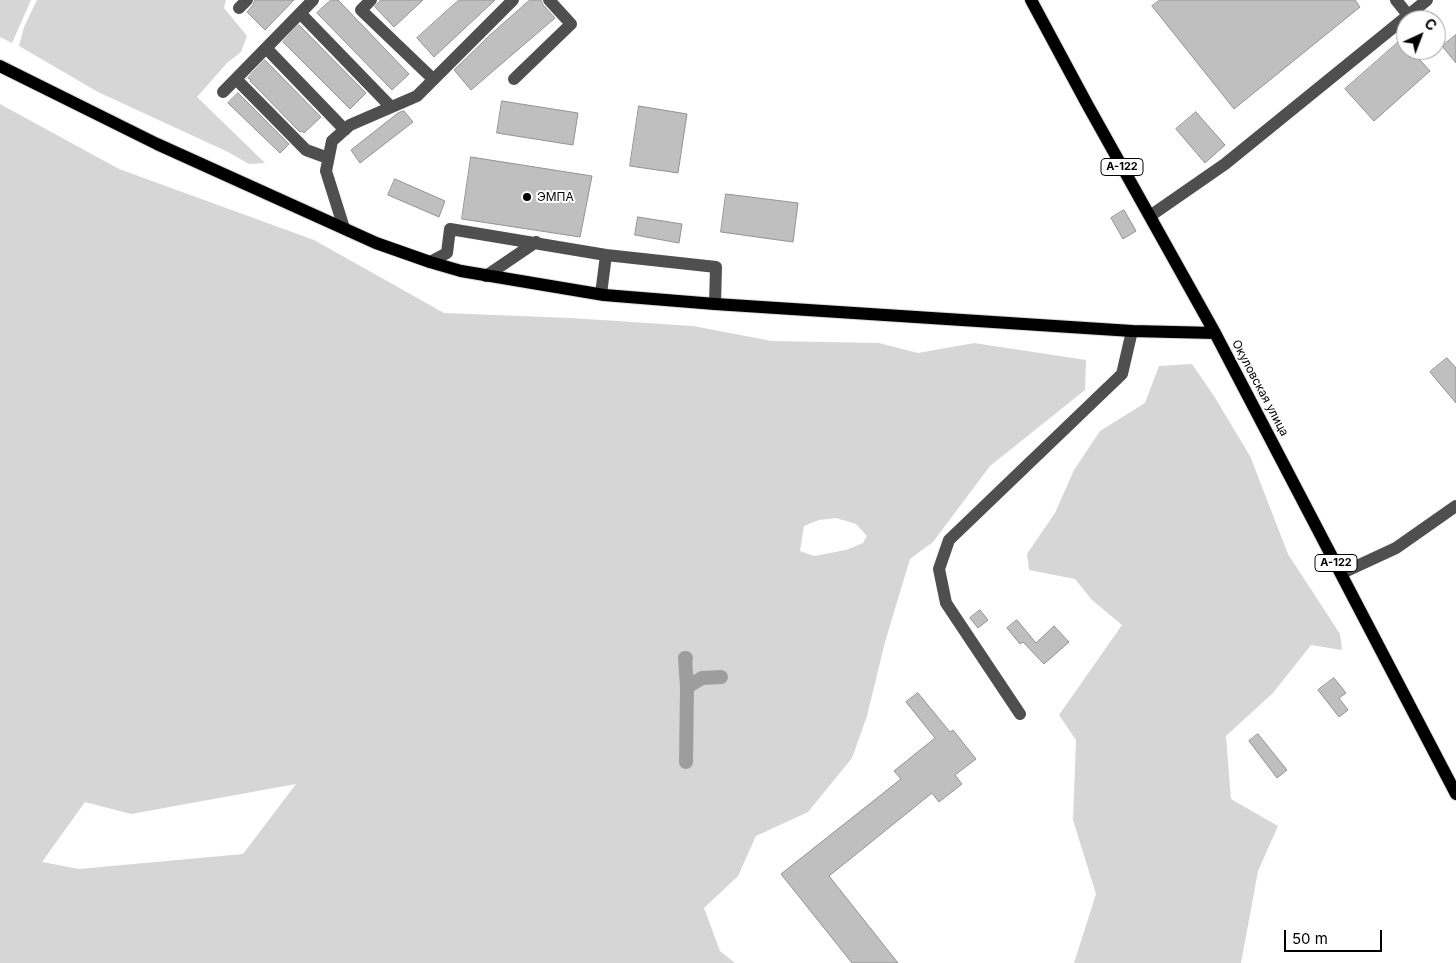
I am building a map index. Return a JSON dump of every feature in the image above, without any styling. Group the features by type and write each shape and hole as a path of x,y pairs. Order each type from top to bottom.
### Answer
{"main road":[{"name":"Окуловская улица","path":"1032,0 1216,332 1456,794"},
{"path":"0,66 157,144 376,243 430,262 486,276 601,294 715,304 1132,332 1216,332"}],"lane":[{"path":"223,92 313,0"},
{"path":"352,0 434,79"},
{"path":"361,10 371,0"},
{"path":"344,228 326,171 332,140 350,125 417,96 513,0"},
{"path":"514,79 571,24 549,0"},
{"path":"1396,0 1404,10"},
{"path":"1414,10 1427,0"},
{"path":"300,13 391,107"},
{"path":"1150,216 1225,164 1396,25"},
{"path":"266,48 345,130"},
{"path":"236,79 306,150 328,158"},
{"path":"430,262 447,253 450,229 606,255 716,267 715,304"},
{"path":"486,276 536,242"},
{"path":"601,294 606,255"},
{"path":"1020,714 946,603 939,569 949,540 1122,374 1132,332"},
{"path":"1342,573 1396,548 1456,506"}],"shaded area":[{"path":"0,0 31,0 12,43 0,37"},
{"path":"37,0 226,0 224,8 247,36 241,52 227,63 197,97 265,163 249,164 228,152 98,92 19,46 24,27"},
{"path":"0,104 119,169 314,240 444,313 571,318 693,326 772,341 879,343 918,353 974,343 1086,360 1085,390 990,466 933,542 910,559 885,642 867,716 852,758 808,812 756,836 738,876 704,908 720,951 735,963 0,963","holes":["836,518 856,524 867,536 863,543 846,550 814,556 800,551 804,526 819,520","296,784 243,854 79,869 42,862 85,802 131,814"]},
{"path":"1192,364 1214,396 1250,456 1288,554 1340,634 1342,650 1311,645 1273,693 1226,736 1231,799 1278,826 1258,871 1241,963 1074,963 1096,894 1073,820 1076,740 1059,715 1122,625 1092,600 1075,579 1029,570 1027,554 1055,513 1074,470 1100,431 1145,403 1159,366"}],"building":[{"path":"255,0 294,0 265,30 247,12"},
{"path":"331,0 338,0 409,74 392,90 317,13"},
{"path":"381,0 423,0 394,27 375,7"},
{"path":"459,0 495,0 434,57 417,38"},
{"path":"530,0 541,0 555,18 471,90 454,70"},
{"path":"1160,0 1355,0 1360,7 1234,109 1152,6"},
{"path":"299,25 366,93 350,109 283,42"},
{"path":"1456,35 1456,63 1446,51 1446,43"},
{"path":"1396,44 1396,60 1420,60 1430,71 1374,121 1345,89"},
{"path":"265,60 321,117 304,133 300,132 248,78"},
{"path":"238,93 289,144 280,153 228,103"},
{"path":"502,101 578,113 573,145 497,133"},
{"path":"639,106 687,114 678,173 630,166"},
{"path":"404,111 413,122 360,163 351,150 398,113"},
{"path":"1196,112 1225,145 1205,163 1176,129"},
{"name":"ЭМПА","path":"471,157 592,176 580,237 462,219"},
{"path":"395,179 445,201 439,217 388,195"},
{"path":"726,194 798,203 793,242 721,232"},
{"path":"1124,210 1136,231 1123,239 1111,218"},
{"path":"638,217 682,224 679,243 635,235"},
{"path":"1447,358 1456,368 1456,403 1430,372"},
{"path":"980,610 988,620 978,628 970,618"},
{"path":"1017,620 1036,643 1054,626 1069,642 1044,664 1023,642 1020,644 1007,628"},
{"path":"1334,678 1346,693 1339,698 1348,710 1339,717 1318,690"},
{"path":"918,693 950,732 953,730 976,759 955,775 962,784 939,802 932,793 829,876 898,963 852,963 781,874 901,779 894,771 935,738 906,702"},
{"path":"1258,734 1287,770 1277,778 1249,741"}],"waterway":[{"path":"686,658 687,687"},
{"path":"686,762 687,687 702,678 721,677"}],"place":[{"name":"ЭМПА","path":"527,197"}]}
